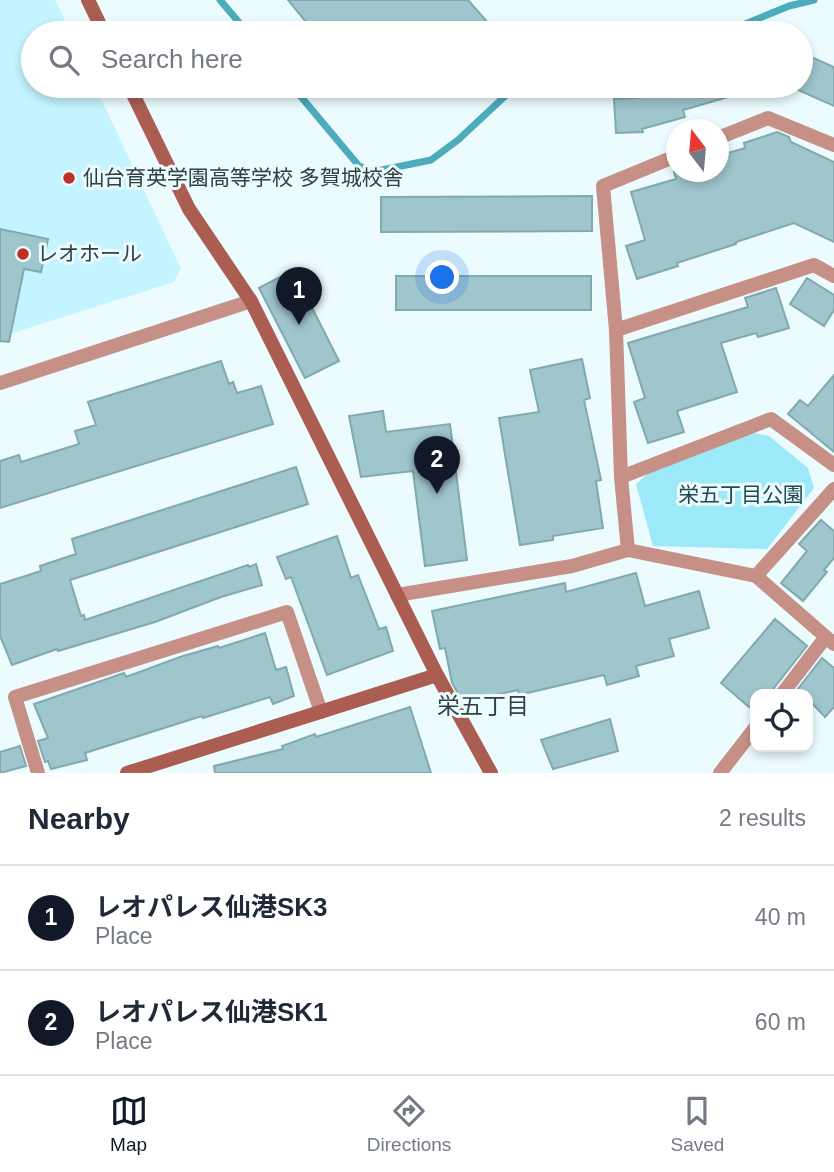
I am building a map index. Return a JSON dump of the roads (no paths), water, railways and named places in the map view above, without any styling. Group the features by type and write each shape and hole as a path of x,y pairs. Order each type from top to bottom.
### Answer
{"street":[{"path":"88,0 98,21"},
{"path":"135,98 189,209 251,301 437,675 491,773"},
{"path":"729,134 768,118 834,145"},
{"path":"628,550 621,477 616,330 603,186 666,160"},
{"path":"616,330 814,265 834,276"},
{"path":"0,383 251,301"},
{"path":"621,477 771,419 834,465"},
{"path":"755,576 834,489"},
{"path":"397,595 572,566 628,550 755,576 830,641 787,689"},
{"path":"38,773 15,697 287,612 321,712"},
{"path":"127,773 437,675"},
{"path":"720,773 750,734"}],"waterway":[{"path":"220,0 238,21"},
{"path":"752,21 789,6 814,0"},
{"path":"302,98 359,166 372,172 431,160 458,140 503,98"}],"place":[{"name":"仙台育英学園高等学校 多賀城校舎","path":"69,178"},
{"name":"レオホール","path":"23,254"},
{"name":"レオパレス仙港SK3","path":"299,325"},
{"name":"レオパレス仙港SK1","path":"437,494"}],"district":[{"name":"栄五丁目","path":"483,706"}],"park label":[{"name":"栄五丁目公園","path":"741,495"}]}
